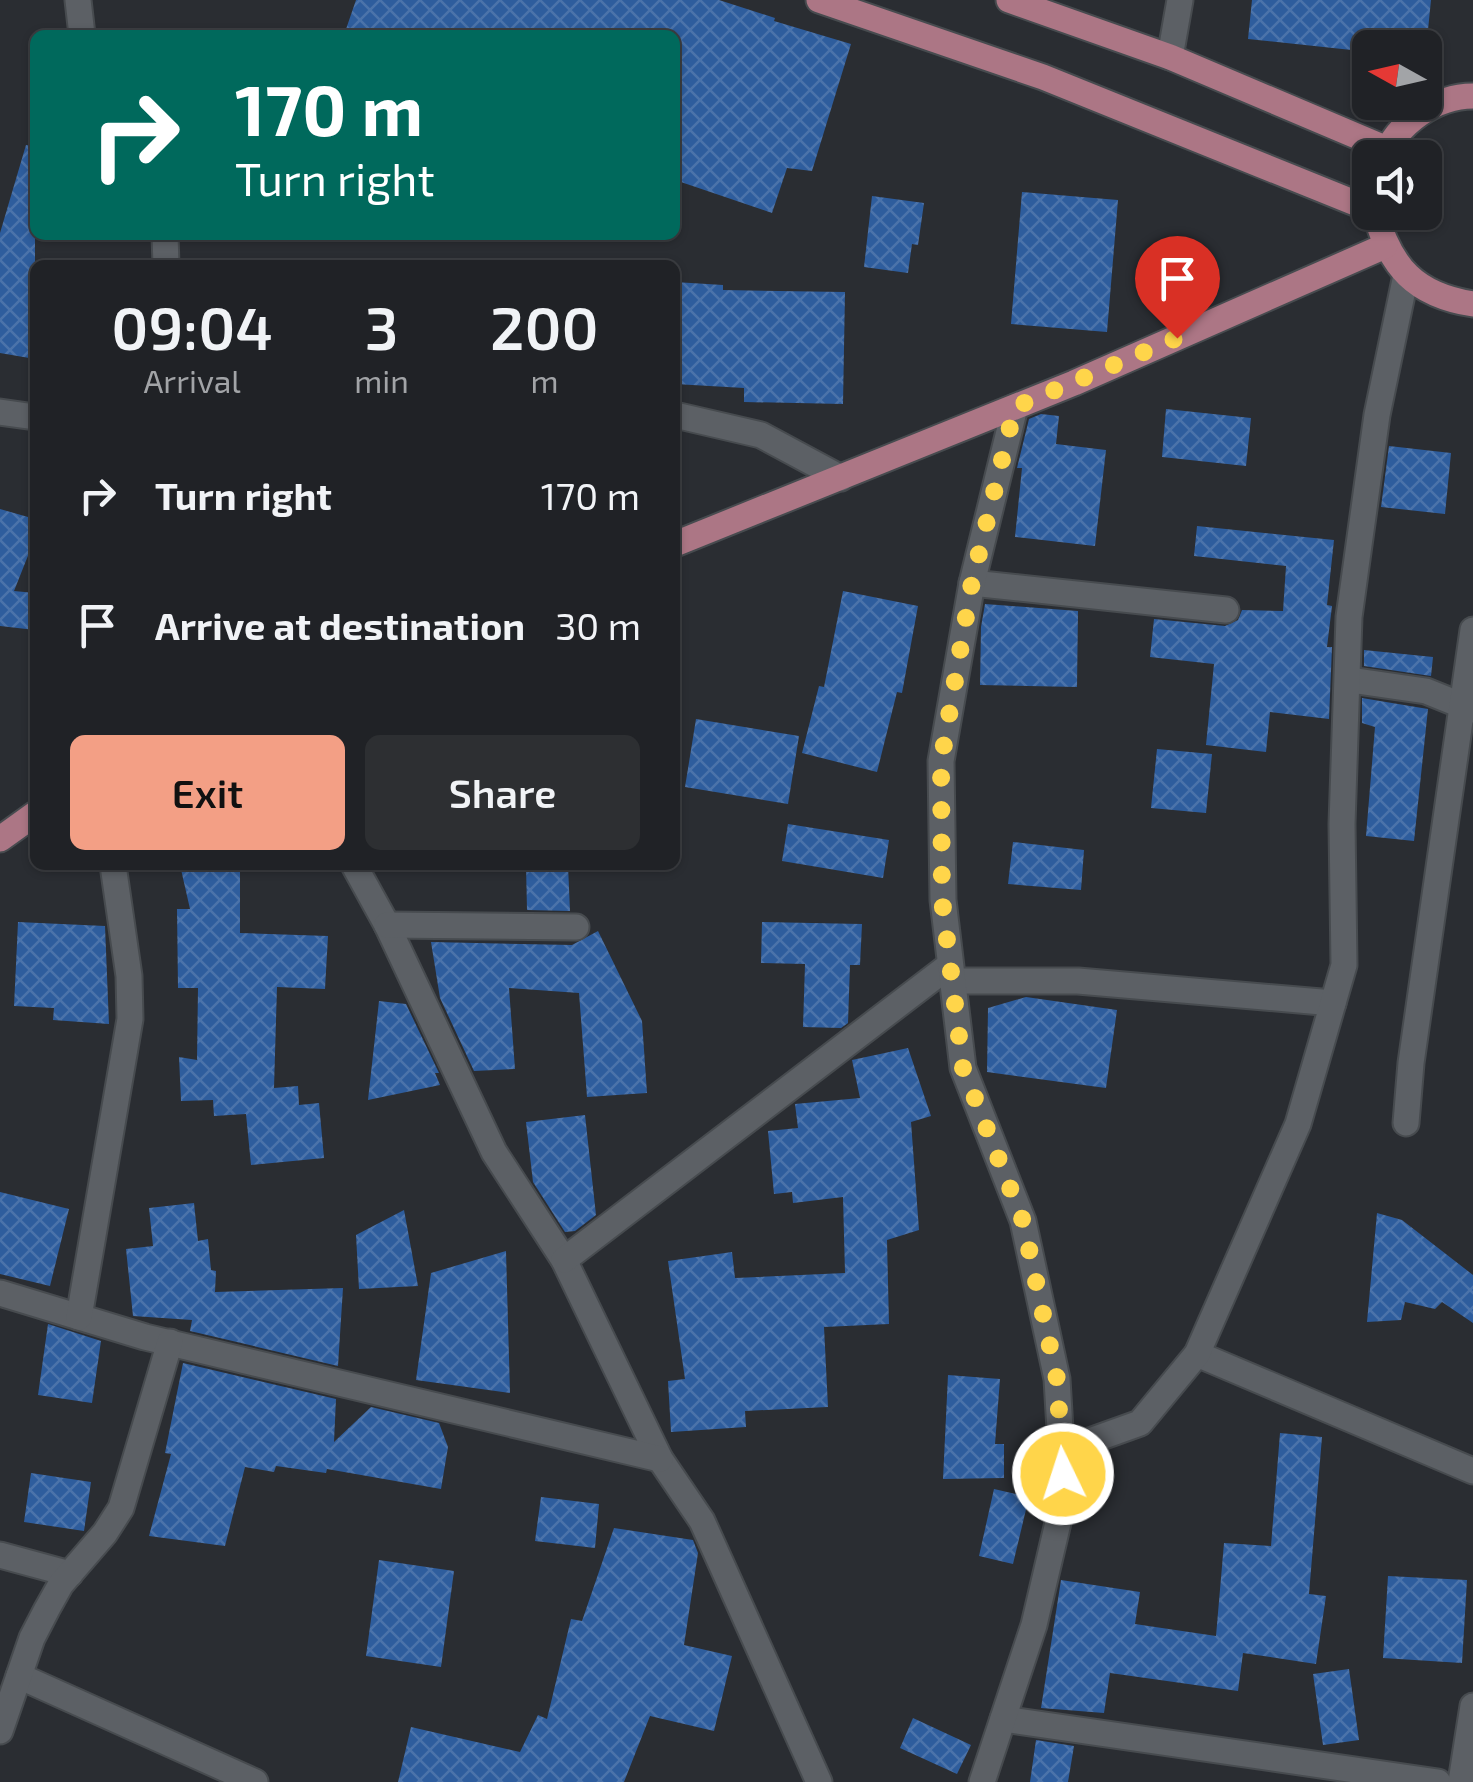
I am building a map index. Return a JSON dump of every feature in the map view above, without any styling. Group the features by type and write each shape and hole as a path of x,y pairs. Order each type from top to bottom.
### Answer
{"main road":[{"path":"819,0 1042,78 1352,203"},
{"path":"1009,0 1170,57 1356,140"},
{"path":"1395,140 1407,123 1432,106 1473,96"},
{"path":"1380,230 1385,246 1406,275 1436,295 1473,304"},
{"path":"680,542 1015,407 1385,246"},
{"path":"0,839 30,818"}],"street":[{"path":"78,0 81,30"},
{"path":"1170,57 1180,0"},
{"path":"1062,1451 1140,1423 1197,1354 1298,1124 1344,965 1342,824 1350,617 1377,415 1406,275"},
{"path":"982,1782 1034,1625 1064,1497 1057,1379 1023,1221 963,1068 942,900 941,762 972,582 1015,407"},
{"path":"0,412 30,416"},
{"path":"680,416 760,435 841,478"},
{"path":"972,582 1226,610"},
{"path":"1406,1123 1468,709 1473,630"},
{"path":"1350,680 1426,691 1468,709"},
{"path":"79,1317 130,1018 129,976 113,870"},
{"path":"357,870 494,1152 564,1260 660,1459 702,1521 819,1782"},
{"path":"386,925 576,927"},
{"path":"564,1260 951,973 1261,994 1333,1003"},
{"path":"0,1294 170,1342 660,1459"},
{"path":"0,1730 32,1638 70,1574 121,1508 170,1342"},
{"path":"1197,1354 1473,1471"},
{"path":"0,1556 70,1574"},
{"path":"19,1676 255,1782"},
{"path":"1460,1782 1473,1706"},
{"path":"1003,1719 1438,1782"}],"building":[{"path":"356,0 719,0 851,44 812,171 787,168 772,213 680,182 680,30 346,30"},
{"path":"1252,0 1431,0 1428,30 1352,30 1352,50 1248,39"},
{"path":"26,145 30,145 30,240 35,240 35,260 30,260 30,358 0,353 0,233"},
{"path":"1022,192 1118,200 1107,332 1011,324"},
{"path":"872,196 924,203 918,245 912,244 908,273 864,267"},
{"path":"680,282 723,285 723,290 845,292 843,404 744,402 744,388 680,384"},
{"path":"1166,409 1251,418 1246,466 1162,457"},
{"path":"1041,414 1059,416 1056,444 1106,450 1095,546 1015,537 1022,468 1017,468 1029,419"},
{"path":"1389,446 1451,453 1445,514 1381,507"},
{"path":"0,509 30,518 30,551 14,591 30,593 30,629 0,626"},
{"path":"1197,526 1334,540 1327,605 1332,606 1327,647 1332,647 1329,719 1270,712 1266,752 1206,745 1214,664 1150,657 1154,619 1225,626 1238,620 1242,610 1283,611 1286,566 1194,556"},
{"path":"843,591 918,606 902,693 897,692 877,772 802,753 819,686 824,687"},
{"path":"985,604 1078,611 1077,687 980,685"},
{"path":"1364,650 1433,657 1431,676 1364,666"},
{"path":"1362,698 1428,709 1414,841 1366,836 1375,727 1362,723"},
{"path":"696,719 799,736 788,804 685,787"},
{"path":"1157,749 1212,754 1206,813 1151,808"},
{"path":"788,824 889,840 883,878 782,861"},
{"path":"1013,842 1084,850 1081,890 1008,884"},
{"path":"181,870 240,870 240,933 328,936 325,989 277,987 274,1088 298,1086 299,1105 319,1103 324,1158 251,1165 246,1114 214,1116 213,1100 181,1101 179,1057 197,1060 198,988 178,988 177,909 190,909"},
{"path":"526,870 568,870 570,911 527,910"},
{"path":"18,922 105,926 109,1024 53,1020 54,1008 14,1006"},
{"path":"762,922 862,924 860,965 850,965 848,1023 841,1028 803,1027 805,964 761,963"},
{"path":"598,931 642,1021 647,1093 587,1097 579,993 509,988 515,1069 474,1071 440,998 431,942 572,945"},
{"path":"1026,997 1117,1010 1106,1088 987,1072 988,1008"},
{"path":"379,1001 406,1004 439,1073 435,1073 440,1085 368,1100"},
{"path":"908,1048 931,1116 911,1122 919,1230 887,1240 889,1324 824,1327 828,1407 745,1411 746,1427 671,1432 668,1381 685,1379 668,1261 732,1252 735,1278 845,1273 843,1197 793,1203 792,1192 774,1194 768,1131 798,1128 795,1104 860,1098 852,1060"},
{"path":"585,1115 596,1215 575,1231 565,1232 533,1182 526,1122"},
{"path":"0,1192 69,1209 50,1286 0,1274"},
{"path":"194,1203 198,1241 208,1239 211,1270 216,1271 215,1292 343,1288 338,1366 190,1331 192,1320 133,1316 126,1249 153,1246 149,1208"},
{"path":"404,1210 418,1286 359,1289 356,1235"},
{"path":"1377,1213 1402,1220 1473,1275 1473,1323 1442,1302 1435,1309 1405,1302 1401,1320 1367,1322"},
{"path":"506,1251 510,1393 416,1380 431,1273"},
{"path":"48,1324 101,1341 92,1403 38,1395"},
{"path":"183,1363 336,1399 334,1442 371,1407 439,1423 448,1447 441,1489 327,1469 326,1473 276,1466 274,1472 245,1467 225,1546 149,1536 171,1454 165,1453"},
{"path":"948,1375 1000,1379 995,1444 1004,1444 1004,1478 943,1479"},
{"path":"1280,1433 1322,1437 1309,1594 1326,1596 1316,1664 1243,1653 1238,1691 1110,1673 1104,1713 1041,1708 1061,1580 1140,1592 1135,1624 1216,1636 1224,1543 1271,1546"},
{"path":"31,1473 91,1482 84,1531 24,1522"},
{"path":"994,1489 1029,1497 1013,1564 979,1556"},
{"path":"541,1497 599,1504 595,1548 535,1541"},
{"path":"614,1528 693,1540 698,1553 684,1645 732,1656 714,1731 650,1716 624,1782 398,1782 411,1727 520,1752 538,1715 547,1719 571,1619 582,1621"},
{"path":"379,1560 454,1571 441,1667 366,1656"},
{"path":"1388,1576 1467,1580 1462,1663 1383,1658"},
{"path":"1349,1669 1359,1740 1323,1745 1313,1674"},
{"path":"913,1718 971,1745 957,1774 900,1748"},
{"path":"1036,1740 1074,1746 1068,1782 1030,1782"}],"route":[{"path":"1063,1474 1057,1379 1023,1221 963,1068 942,900 941,762 972,582 1015,407 1177,338"}]}
